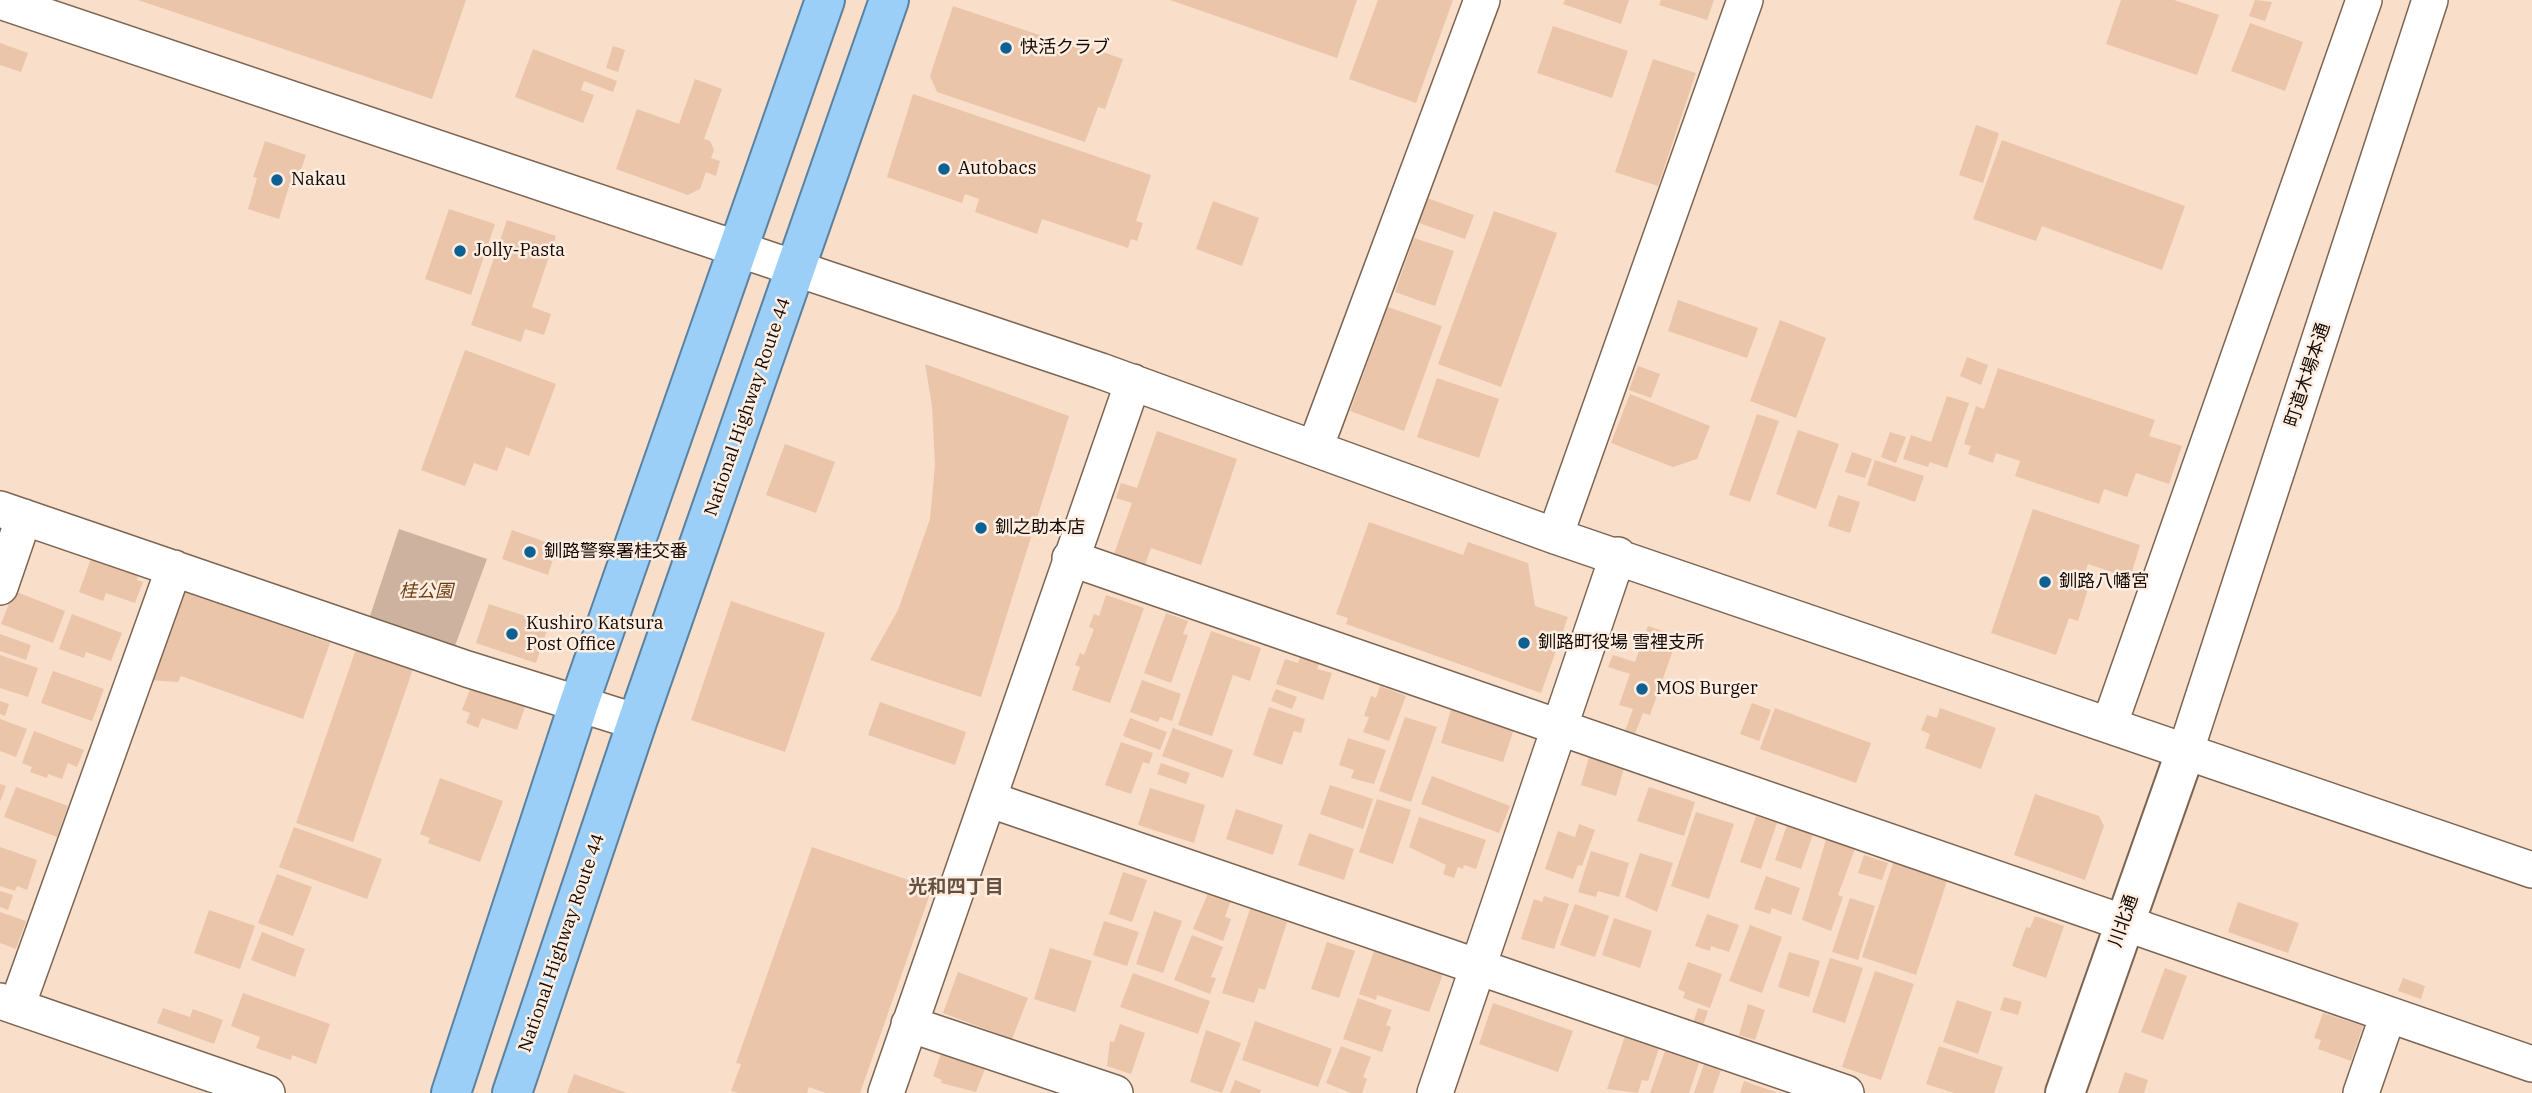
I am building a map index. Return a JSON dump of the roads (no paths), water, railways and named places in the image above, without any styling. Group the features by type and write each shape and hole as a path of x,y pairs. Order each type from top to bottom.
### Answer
{"highway":[{"path":"451,1093 579,703 825,0"},
{"name":"National Highway Route 44","path":"512,1093 637,722 889,0"}],"street":[{"path":"1315,448 1482,0"},
{"path":"1555,536 1745,0"},
{"path":"2110,723 2364,0"},
{"name":"町道木場本通","path":"2186,750 2430,0"},
{"path":"0,1 1133,382 1555,536 1618,555 2110,723 2532,870"},
{"path":"886,1093 1133,382"},
{"path":"0,587 12,513 467,668 637,722"},
{"path":"1435,1093 1618,555"},
{"path":"1070,558 2532,1064"},
{"path":"174,568 8,1003 267,1093"},
{"name":"川北通","path":"2065,1093 2186,750"},
{"path":"988,799 1846,1093"},
{"path":"2361,1093 2388,1015"},
{"path":"909,1024 1115,1093"}],"place":[{"name":"快活クラブ","path":"1006,48"},
{"name":"Autobacs","path":"944,169"},
{"name":"Nakau","path":"277,180"},
{"name":"Jolly-Pasta","path":"460,251"},
{"name":"釧之助本店","path":"981,528"},
{"name":"釧路警察署桂交番","path":"530,552"},
{"name":"釧路八幡宮","path":"2045,582"},
{"name":"Kushiro Katsura Post Office","path":"512,634"},
{"name":"釧路町役場 雪裡支所","path":"1524,643"},
{"name":"MOS Burger","path":"1642,689"}],"district":[{"name":"光和四丁目","path":"956,888"}],"park label":[{"name":"桂公園","path":"426,592"}]}
